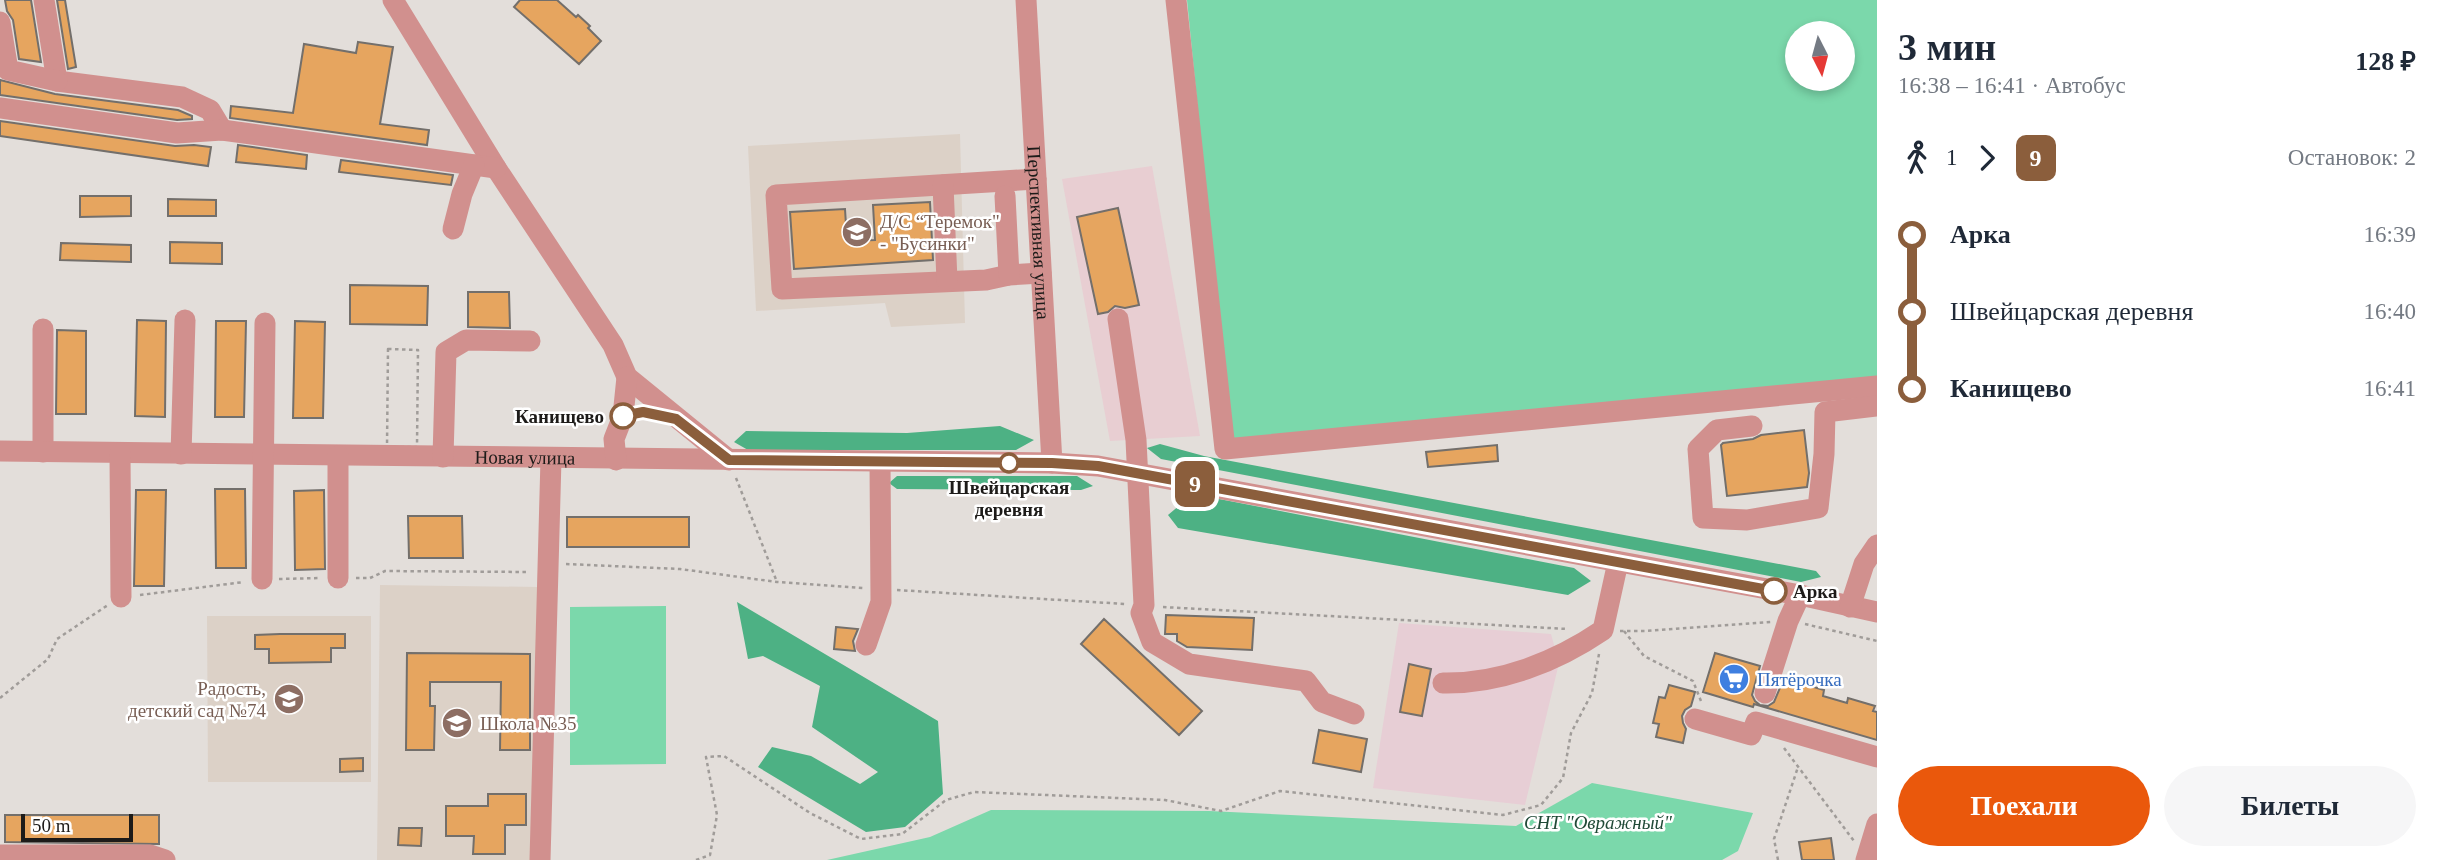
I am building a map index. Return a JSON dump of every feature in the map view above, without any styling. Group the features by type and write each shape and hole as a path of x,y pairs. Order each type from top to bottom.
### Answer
{"street":[{"path":"44,0 57,82"},
{"path":"393,0 496,168 613,345 627,377 729,460"},
{"name":"Перспективная улица","path":"1026,0 1052,463"},
{"path":"1176,0 1225,449 1877,386"},
{"path":"0,22 8,70 57,82 182,97 210,110 222,130"},
{"path":"0,108 177,133 222,130 496,168"},
{"path":"453,229 462,194 474,164"},
{"path":"1036,179 776,195 782,289 986,280 1041,273"},
{"path":"943,185 947,281"},
{"path":"1005,196 1009,275"},
{"path":"1118,319 1136,440 1144,605 1141,613 1152,642 1189,664 1306,681 1322,702 1354,714"},
{"path":"181,454 185,320"},
{"path":"262,579 265,323"},
{"path":"43,329 43,452"},
{"path":"443,457 446,352 466,340 530,341"},
{"path":"616,460 614,439 623,416 627,377"},
{"path":"1752,426 1717,430 1698,449 1703,518 1747,520 1818,508 1825,412 1877,406"},
{"path":"623,416 643,412 676,419"},
{"name":"Новая улица","path":"0,451 1052,463 1098,466 1800,595 1877,612"},
{"path":"120,453 121,597"},
{"path":"338,456 338,578"},
{"path":"540,860 551,459"},
{"path":"866,645 881,602 880,462"},
{"path":"1850,607 1864,564 1877,545"},
{"path":"1443,683 1466,684 1521,672 1577,648 1603,630 1618,562"},
{"path":"1704,721 1751,735 1762,711 1788,621 1800,595"},
{"path":"1762,711 1877,757"},
{"path":"1866,859 1877,824"},
{"path":"0,855 150,855 165,860"}],"path":[{"path":"388,349 418,350 417,447 387,447 388,349"},
{"path":"729,460 777,582"},
{"path":"0,698 48,659 57,639 121,597 178,592 262,579 370,578 385,571 546,572 564,564 680,569 777,582 1567,629"},
{"path":"696,860 710,855 717,815 706,757 724,756 810,813 861,839 902,834 946,800 974,792 1165,800 1221,811 1280,791 1503,815 1542,805 1563,778 1571,733 1592,693 1603,630 1644,631 1788,621 1877,640"},
{"path":"1624,631 1644,656 1693,681 1700,701 1717,707 1704,721"},
{"path":"1762,711 1798,767 1866,859"},
{"path":"1778,860 1774,839 1798,767"}],"shaded area":[{"name":"Д/С “Теремок\" - \"Бусинки\"","path":"960,134 965,323 891,327 885,303 756,311 748,146"},
{"path":"1152,166 1200,436 1110,441 1062,179"},
{"name":"Школа №35","path":"380,585 538,587 534,860 377,860"},
{"name":"Радость, детский сад №74","path":"207,616 371,616 371,782 208,782"},
{"path":"1399,623 1551,634 1559,663 1525,805 1373,788"}],"green space":[{"path":"1187,0 1877,0 1877,380 1231,444"},
{"path":"1000,426 1034,440 1016,450 748,450 734,442 746,431 907,433"},
{"path":"1160,444 1204,456 1816,571 1821,577 1801,582 1161,459 1147,448"},
{"path":"897,476 1077,476 1093,486 1081,490 897,489 889,483"},
{"path":"1193,494 1574,568 1591,581 1568,595 1178,528 1168,515"},
{"path":"737,602 938,721 943,794 905,827 866,832 758,767 772,747 811,756 860,784 878,772 812,727 820,686 763,656 748,659"},
{"path":"666,606 666,764 570,765 570,607"},
{"name":"СНТ \"Овражный\"","path":"1592,783 1753,813 1738,851 1722,860 827,860 930,837 991,810 1209,811 1516,826"}],"building":[{"path":"5,0 31,0 41,62 19,59 13,20 7,11"},
{"path":"57,0 65,0 76,67 68,69"},
{"path":"520,0 557,0 590,26 588,28 601,41 579,64 514,7"},
{"path":"358,42 393,47 380,124 429,130 427,145 230,118 231,106 293,113 304,44 356,53"},
{"path":"0,80 55,94 178,110 192,116 192,119 177,120 0,95"},
{"path":"0,121 175,146 211,147 208,166 0,136"},
{"path":"238,145 307,155 306,169 236,162"},
{"path":"341,160 453,175 451,185 339,172"},
{"path":"80,196 131,196 131,216 80,217"},
{"path":"168,199 216,200 216,216 168,216"},
{"path":"930,202 933,260 794,269 790,212 845,209 847,241 875,240 873,205"},
{"path":"1118,208 1139,305 1125,308 1115,306 1108,312 1098,314 1077,217"},
{"path":"170,242 222,243 222,264 170,263"},
{"path":"61,243 131,245 131,262 60,260"},
{"path":"350,285 428,286 427,325 350,324"},
{"path":"468,292 509,292 510,328 468,327"},
{"path":"137,320 166,321 165,417 135,416"},
{"path":"216,321 246,321 244,417 215,417"},
{"path":"295,321 325,322 323,418 293,418"},
{"path":"57,330 86,331 86,414 56,414"},
{"path":"1804,430 1809,473 1807,487 1727,496 1721,445 1723,443"},
{"path":"1497,445 1498,461 1428,467 1426,452"},
{"path":"215,489 245,489 246,568 216,568"},
{"path":"136,490 166,490 164,586 134,586"},
{"path":"324,490 325,569 295,570 294,491"},
{"path":"408,516 462,516 463,558 409,558"},
{"path":"567,517 689,517 689,547 567,547"},
{"path":"1166,615 1254,618 1252,650 1187,647 1177,641 1177,634 1165,634"},
{"path":"1104,619 1202,711 1179,735 1081,644"},
{"path":"836,627 858,629 853,641 855,651 834,649"},
{"path":"345,634 345,648 331,648 331,662 269,663 269,649 255,649 255,635"},
{"path":"407,653 530,654 530,750 500,750 501,682 430,682 430,706 435,706 434,750 406,750"},
{"path":"1715,653 1760,666 1752,695 1760,705 1768,706 1774,702 1782,683 1795,687 1797,682 1824,690 1823,696 1847,703 1848,698 1875,706 1873,711 1877,712 1877,740 1703,692"},
{"path":"1409,664 1431,669 1422,716 1400,712"},
{"path":"1669,685 1695,692 1691,706 1682,716 1686,729 1683,743 1656,737 1659,724 1653,723 1659,697 1665,698"},
{"path":"1319,730 1367,739 1361,772 1313,763"},
{"path":"363,758 363,771 340,772 340,759"},
{"path":"488,794 526,794 526,825 505,825 505,854 473,854 474,836 446,836 446,806 488,806"},
{"path":"5,815 159,815 159,844 5,842"},
{"path":"399,828 422,828 421,846 398,845"},
{"path":"1831,838 1834,860 1802,860 1799,842"}],"bus line":[{"name":"9","path":"623,416 643,412 676,419 729,460 1052,463 1098,466 1774,591"}],"place":[{"name":"Д/С “Теремок\" - \"Бусинки\"","path":"857,232"},
{"name":"Канищево","path":"623,416"},
{"name":"Швейцарская деревня","path":"1009,463"},
{"name":"Арка","path":"1774,591"},
{"name":"Пятёрочка","path":"1734,679"},
{"name":"Радость, детский сад №74","path":"289,699"},
{"name":"Школа №35","path":"457,723"}]}
